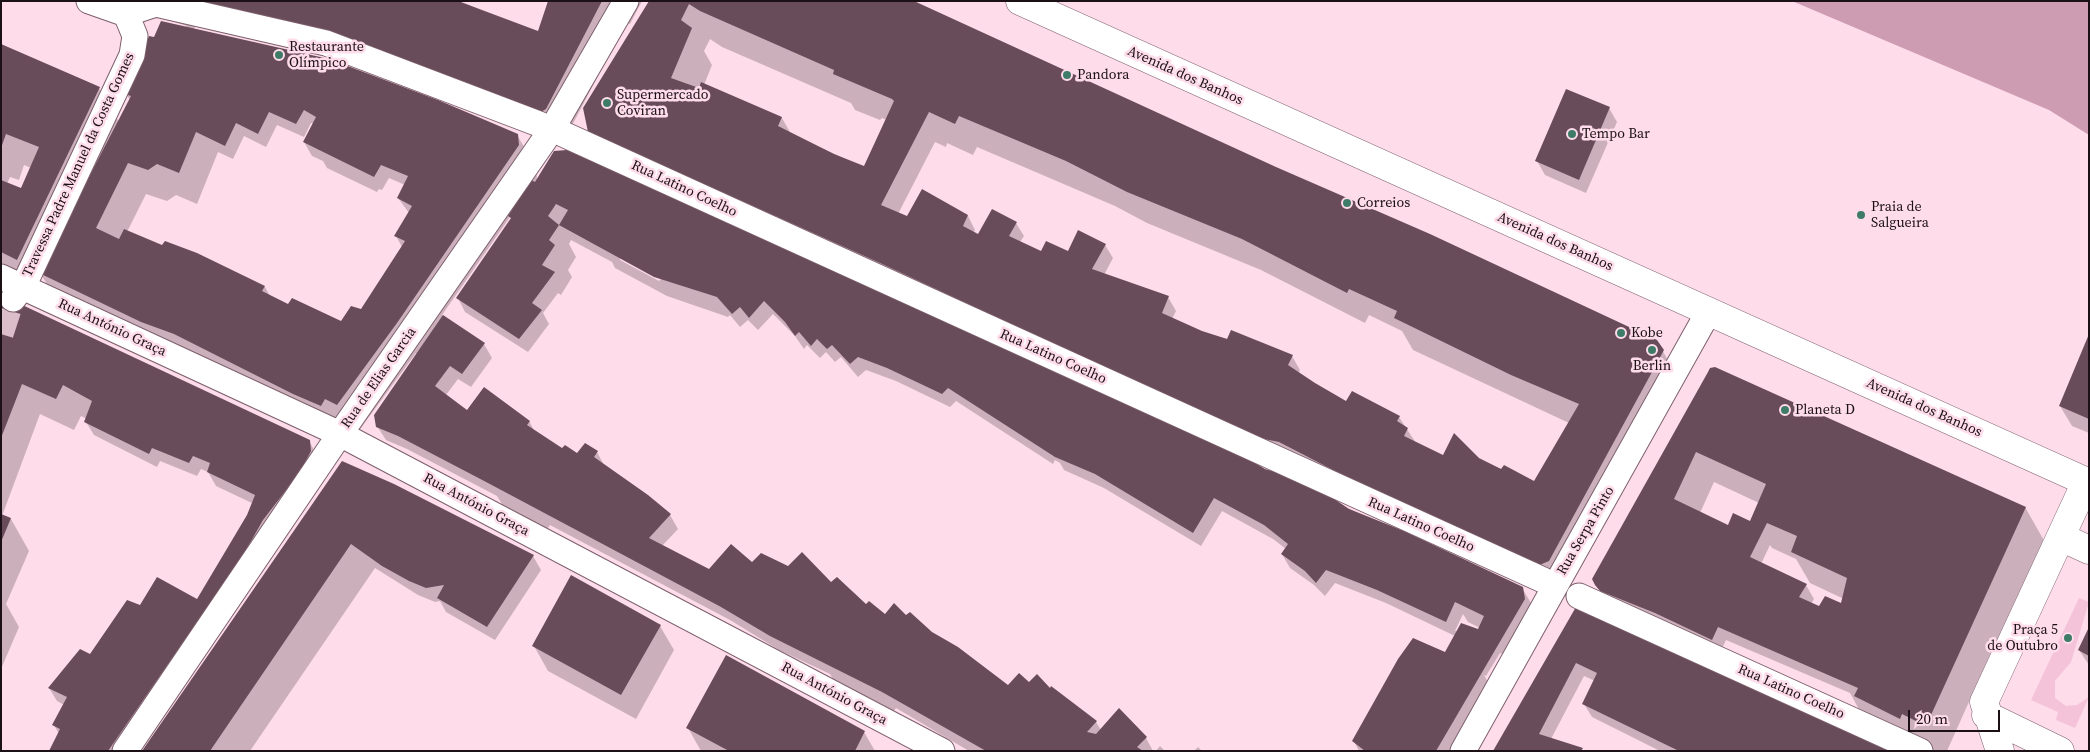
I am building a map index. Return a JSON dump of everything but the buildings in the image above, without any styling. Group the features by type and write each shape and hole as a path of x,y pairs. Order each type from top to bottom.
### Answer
{"main road":[{"name":"Avenida dos Banhos","path":"1020,1 2087,482"},
{"path":"2000,751 1986,715 1984,702 2087,482"},
{"path":"2061,536 2089,550"},
{"path":"1986,715 2060,751"}],"street":[{"path":"89,1 126,14 156,4 326,43 539,124"},
{"name":"Rua de Elias Garcia","path":"125,751 340,434 552,129 626,1"},
{"name":"Travessa Padre Manuel da Costa Gomes","path":"12,288 132,55 135,36 126,14"},
{"name":"Rua Latino Coelho","path":"563,134 1543,580"},
{"name":"Rua António Graça","path":"12,288 340,434 942,751"},
{"name":"Rua Serpa Pinto","path":"1463,751 1709,311"},
{"name":"Rua Latino Coelho","path":"1579,596 1920,751"}],"shaded area":[{"path":"1792,1 2089,1 2089,135 2049,110"},
{"path":"2079,598 2089,602 2071,662 2055,681 2055,698 2066,706 2077,705 2089,697 2075,728 2056,720 2058,712 2031,700"}],"tunnel":[{"path":"1,334 12,300"}],"place":[{"name":"Restaurante Olímpico","path":"279,55"},
{"name":"Pandora","path":"1067,75"},
{"name":"Supermercado Coviran","path":"607,103"},
{"name":"Tempo Bar","path":"1572,134"},
{"name":"Correios","path":"1347,203"},
{"name":"Praia de Salgueira","path":"1861,215"},
{"name":"Kobe","path":"1621,333"},
{"name":"Berlin","path":"1652,350"},
{"name":"Planeta D","path":"1785,410"},
{"name":"Praça 5 de Outubro","path":"2068,638"}]}
